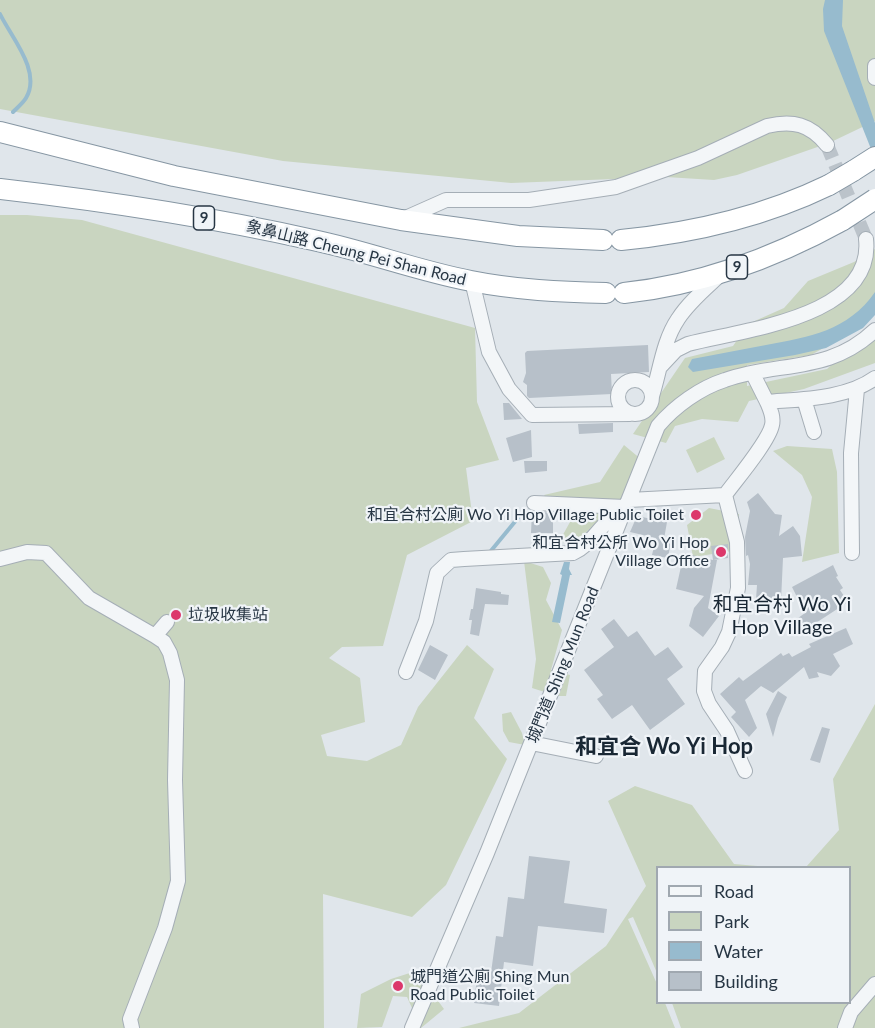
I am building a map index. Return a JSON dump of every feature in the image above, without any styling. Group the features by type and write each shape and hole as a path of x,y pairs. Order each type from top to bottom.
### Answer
{"highway":[{"name":"象鼻山路 Cheung Pei Shan Road","path":"0,132 174,176 400,220 518,236 612,240 674,234 709,227 780,206 829,185 875,157"},
{"name":"象鼻山路 Cheung Pei Shan Road","path":"0,189 148,208 270,230 317,240 472,281 563,292 615,293 671,286 724,272 794,244 843,220 875,199"}],"street":[{"path":"875,66 875,78"},
{"path":"400,220 446,200 529,200 616,187 698,158 778,123 805,126 819,135 827,145"},
{"path":"661,366 676,351 688,344 784,322 826,303 846,288 859,274 867,256 866,239"},
{"path":"472,281 489,352 509,389 532,416 630,414 641,413 651,401 666,345 677,321 688,306 724,272"},
{"name":"城門道 Shing Mun Road","path":"412,1028 488,853 654,434 665,418 676,408 712,385 725,380 829,358 854,346 875,330"},
{"path":"534,503 626,506 725,495 754,457 772,427 772,415 753,374"},
{"path":"767,402 804,399 857,389 875,378"},
{"path":"630,414 618,402 618,390 622,385 638,380 648,386 651,401 665,418"},
{"path":"852,553 851,453 857,389"},
{"path":"804,399 814,432"},
{"path":"725,495 737,542 738,588 729,632 722,647 705,671 704,692 727,731 745,771"},
{"path":"406,672 426,621 437,573 444,565 451,560 573,553 585,545 626,506"},
{"path":"0,559 27,552 46,553 89,598 156,636 164,642 170,653 177,680 175,780 178,881 165,928 130,1019 132,1028"},
{"path":"156,636 167,622"},
{"path":"531,743 596,756"},
{"path":"845,1028 852,1012 875,984"}],"green space":[{"path":"0,0 875,0 875,121 829,143 737,175 714,180 666,177 511,183 283,161 0,109"},
{"path":"0,215 82,220 475,328 477,402 499,460 466,468 473,521 407,555 383,646 342,647 329,658 360,678 365,722 321,735 327,756 367,761 401,745 418,707 467,645 494,669 474,718 507,759 446,885 412,917 323,894 324,1028 0,1028"},
{"path":"875,249 875,302 854,331 811,355 747,365 747,386 827,369 875,326 875,363 804,389 749,401 738,422 702,419 675,426 666,443 633,434 685,358 733,346 748,324 784,308 808,281 854,262"},
{"path":"714,437 725,459 697,473 686,450"},
{"path":"624,445 642,460 617,512 609,510 571,547 560,540 575,513 552,508 544,495 600,482"},
{"path":"787,446 832,449 837,472 839,553 802,562 812,497 802,475 773,451"},
{"path":"709,508 739,514 739,550 693,557 687,525"},
{"path":"524,561 543,567 551,583 546,600 562,630 551,670 570,675 566,696 557,696 532,688 536,659"},
{"path":"875,704 875,1028 681,1028 672,1004 851,1004 851,866 807,866 839,830 833,779"},
{"path":"511,712 522,733 525,745 509,742 503,731 502,714"},
{"path":"635,786 692,805 734,864 757,866 656,866 656,971 633,917 628,919 656,982 656,1004 665,1004 675,1028 459,1028 519,1013 606,946 646,886 608,801"},
{"path":"416,971 444,1009 421,1028 407,997 393,996 382,1027 357,1028 361,994 391,979"}],"water":[{"path":"825,0 843,0 842,26 875,123 875,159 824,31"},
{"path":"875,292 875,315 863,328 826,348 693,372 688,367 692,359 797,339 826,330 853,316"},
{"path":"564,562 570,562 569,569 572,575 570,575 560,623 552,622 562,575 560,574"}],"building":[{"path":"648,345 649,372 611,374 612,394 529,398 527,396 527,385 523,382 526,373 525,353 527,351"},
{"path":"503,403 509,403 522,419 504,420"},
{"path":"613,423 613,432 579,434 578,424"},
{"path":"531,430 532,457 513,462 506,438"},
{"path":"524,461 547,461 547,471 525,473"},
{"path":"758,493 775,514 782,515 779,536 793,526 800,536 802,556 783,558 781,601 756,599 757,585 748,585 750,564 748,555 746,556 745,537 750,511 747,502"},
{"path":"532,511 553,513 553,533 531,533"},
{"path":"637,516 667,522 664,539 671,541 668,558 652,555 656,538 630,532"},
{"name":"和宜合村公所 Wo Yi Hop Village Office","path":"728,544 728,558 713,560 711,546"},
{"path":"684,553 717,560 708,608 719,616 703,637 689,626 694,608 704,596 676,589"},
{"path":"833,565 838,576 836,577 843,588 840,590 848,602 802,632 794,621 805,613 792,587"},
{"path":"476,588 509,595 508,605 485,604 479,636 470,634 472,620 469,620"},
{"path":"614,619 628,637 637,631 655,656 668,647 683,667 667,679 685,704 650,730 632,705 612,719 597,699 603,695 584,670 614,647 601,629"},
{"path":"846,628 853,644 833,654 840,666 831,676 817,672 819,677 809,679 804,667 773,693 761,686 745,700 757,728 749,737 731,717 736,712 720,694 739,677 743,681 781,653 783,656 789,653 792,657 811,647 809,644"},
{"path":"430,645 448,655 435,680 418,670"},
{"path":"778,691 787,697 773,737 766,714"},
{"path":"822,727 830,729 820,763 810,760"},
{"path":"529,856 570,861 564,903 607,909 604,933 538,926 533,966 504,962 499,1006 474,1003 477,978 490,980 496,936 503,937 508,897 524,899"}],"waterway":[{"path":"0,14 23,54 30,77 30,88 26,98 13,112"},
{"path":"490,552 518,518"}],"tunnel":[{"path":"827,145 866,239"}],"place":[{"name":"和宜合村公廁 Wo Yi Hop Village Public Toilet","path":"696,515"},
{"name":"和宜合村公所 Wo Yi Hop Village Office","path":"721,552"},
{"name":"垃圾收集站","path":"176,615"},
{"name":"城門道公廁 Shing Mun Road Public Toilet","path":"398,986"}],"district":[{"name":"和宜合村 Wo Yi Hop Village","path":"782,616"},
{"name":"和宜合 Wo Yi Hop","path":"664,747"}]}
